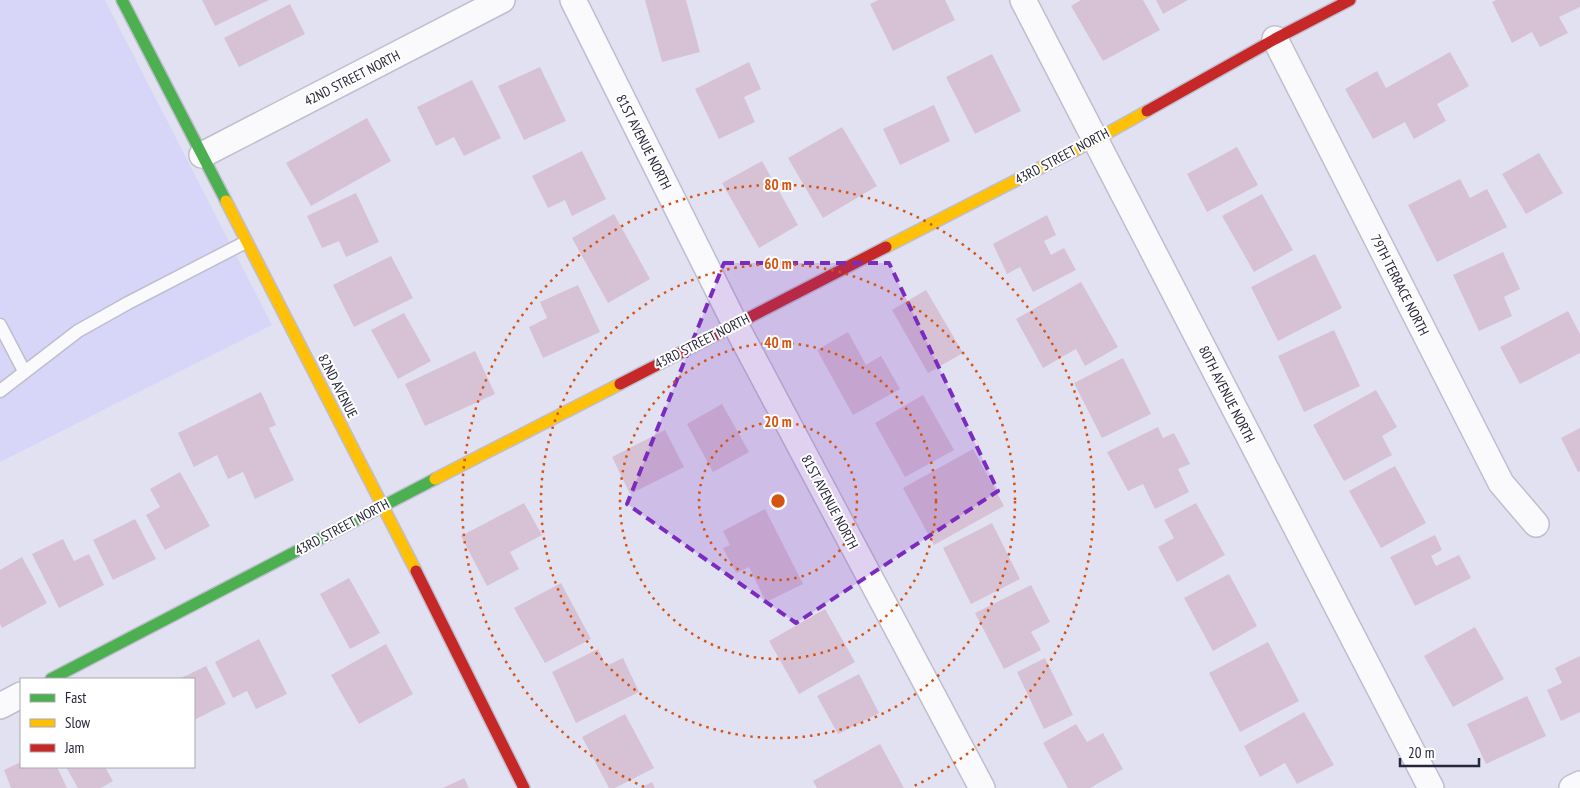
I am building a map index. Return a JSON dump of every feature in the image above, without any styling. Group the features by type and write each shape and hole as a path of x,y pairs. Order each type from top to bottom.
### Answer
{"street":[{"name":"82ND AVENUE","path":"122,0 382,506 524,788"},
{"name":"42ND STREET NORTH","path":"202,155 502,0"},
{"name":"81ST AVENUE NORTH","path":"573,0 735,324 982,788"},
{"name":"80TH AVENUE NORTH","path":"1023,0 1431,788"},
{"name":"43RD STREET NORTH","path":"53,678 382,506 1095,140 1275,39 1350,0"},
{"name":"79TH TERRACE NORTH","path":"1275,39 1500,483 1536,524"},
{"path":"0,706 20,696"},
{"path":"1572,788 1580,784"}],"lane":[{"path":"0,391 78,331 246,242"},
{"path":"0,325 24,371"}],"highlighted area":[{"path":"724,263 889,263 998,491 796,623 627,504"}],"shaded area":[{"path":"0,0 105,0 272,325 0,462"}],"building":[{"path":"202,0 269,0 215,26"},
{"path":"645,0 686,0 700,52 662,62"},
{"path":"878,0 945,0 955,20 893,51 870,4"},
{"path":"1081,0 1143,0 1160,30 1103,61 1071,6"},
{"path":"1156,0 1188,0 1163,14"},
{"path":"1496,0 1580,0 1580,7 1559,17 1568,33 1540,47 1532,32 1512,43 1492,2"},
{"path":"290,4 305,34 239,67 224,38"},
{"path":"1450,52 1469,86 1437,104 1446,121 1414,139 1405,122 1373,139 1345,89 1377,71 1386,88"},
{"path":"992,54 1021,111 975,134 946,77"},
{"path":"749,62 761,89 744,97 755,122 719,139 695,89"},
{"path":"540,67 566,121 524,140 498,86"},
{"path":"472,80 501,138 464,156 454,137 436,146 417,107"},
{"path":"934,105 950,141 900,165 883,129"},
{"path":"367,118 391,161 311,206 286,163"},
{"path":"842,127 877,186 823,218 788,158"},
{"path":"1237,147 1258,185 1207,212 1187,174"},
{"path":"582,151 606,199 572,216 565,200 548,208 532,176"},
{"path":"1539,153 1563,193 1526,214 1502,174"},
{"path":"762,161 798,225 759,248 722,183"},
{"path":"1460,179 1470,198 1487,189 1507,227 1437,262 1408,205"},
{"path":"356,193 379,242 346,257 339,241 322,248 307,216"},
{"path":"1262,194 1293,250 1254,272 1222,216"},
{"path":"614,214 650,279 608,303 572,238"},
{"path":"1047,215 1056,235 1044,241 1051,255 1064,248 1076,270 1033,292 1020,267 1007,274 993,244"},
{"path":"1503,252 1520,289 1504,297 1512,316 1479,331 1453,275"},
{"path":"1315,254 1342,308 1278,341 1251,287"},
{"path":"391,256 413,298 354,327 333,285"},
{"path":"1081,282 1118,347 1085,366 1076,349 1043,368 1016,319"},
{"path":"578,285 600,332 543,358 529,327 547,318 540,302"},
{"path":"926,290 963,353 928,373 892,310"},
{"path":"1568,311 1580,334 1580,353 1520,384 1500,347"},
{"path":"404,313 431,361 398,379 371,330"},
{"path":"1334,330 1360,386 1304,412 1278,356"},
{"path":"848,332 866,365 881,356 900,389 853,415 817,350"},
{"path":"475,351 495,394 425,426 405,384"},
{"path":"1123,358 1151,414 1102,438 1074,383"},
{"path":"1376,390 1397,427 1382,436 1392,455 1344,481 1313,425"},
{"path":"261,392 276,425 269,428 294,480 255,499 243,472 228,479 217,455 194,467 178,433"},
{"path":"923,395 954,450 905,477 875,423"},
{"path":"722,404 749,452 713,472 687,424"},
{"path":"1158,427 1163,438 1174,433 1190,464 1178,469 1189,492 1155,509 1143,484 1128,491 1107,452"},
{"path":"1580,428 1580,471 1578,472 1561,438"},
{"path":"665,430 684,467 630,494 612,457"},
{"path":"973,449 1004,506 934,545 903,488"},
{"path":"1395,466 1426,523 1381,548 1349,491"},
{"path":"180,472 210,526 165,550 146,515 160,507 150,489"},
{"path":"524,503 542,535 510,552 519,569 487,586 461,536"},
{"path":"1196,503 1225,555 1177,582 1158,547 1174,538 1164,520"},
{"path":"765,509 803,584 766,602 749,567 736,573 723,548 730,545 723,531"},
{"path":"135,519 156,559 113,580 93,540"},
{"path":"992,523 1020,579 971,604 943,548"},
{"path":"1435,535 1442,550 1431,556 1436,566 1459,555 1471,578 1415,606 1390,557"},
{"path":"63,539 74,561 89,554 104,585 59,608 32,554"},
{"path":"22,557 47,603 2,628 0,624 0,570"},
{"path":"1229,574 1257,626 1213,651 1184,598"},
{"path":"349,578 380,633 350,649 320,594"},
{"path":"561,583 591,639 545,663 514,608"},
{"path":"1031,585 1050,622 1031,632 1041,650 1004,669 975,613"},
{"path":"825,609 855,662 799,694 769,641"},
{"path":"1475,627 1504,679 1453,707 1424,656"},
{"path":"259,639 287,694 256,709 247,691 233,698 215,662"},
{"path":"1268,642 1299,701 1240,732 1209,673"},
{"path":"386,644 413,694 359,724 331,675"},
{"path":"598,649 606,666 623,658 639,692 576,723 552,672"},
{"path":"1580,656 1580,712 1561,721 1547,690 1562,683 1555,668"},
{"path":"1045,658 1073,715 1044,729 1017,672"},
{"path":"206,666 226,704 195,720 195,678 181,678"},
{"path":"859,674 879,713 838,734 817,696"},
{"path":"1527,696 1546,736 1486,764 1467,724"},
{"path":"1304,712 1334,765 1297,784 1285,763 1260,777 1244,746"},
{"path":"625,714 654,768 615,788 609,788 582,737"},
{"path":"1076,724 1087,742 1103,733 1123,769 1090,788 1068,788 1043,743"},
{"path":"880,744 904,788 817,788 813,781"},
{"path":"20,762 20,768 57,768 67,788 11,788 4,770"},
{"path":"67,768 106,768 113,781 101,788 78,788"},
{"path":"464,778 469,788 443,788"},
{"path":"652,782 655,788 641,788"}],"traffic: fast":[{"path":"122,0 226,201"},
{"path":"53,678 435,479"}],"traffic: slow":[{"path":"886,247 1095,140 1147,111"},
{"path":"226,201 416,571"},
{"path":"435,479 620,384"}],"traffic: jam":[{"path":"1147,111 1275,39 1350,0"},
{"path":"620,384 886,247"},
{"path":"416,571 524,788"}]}
